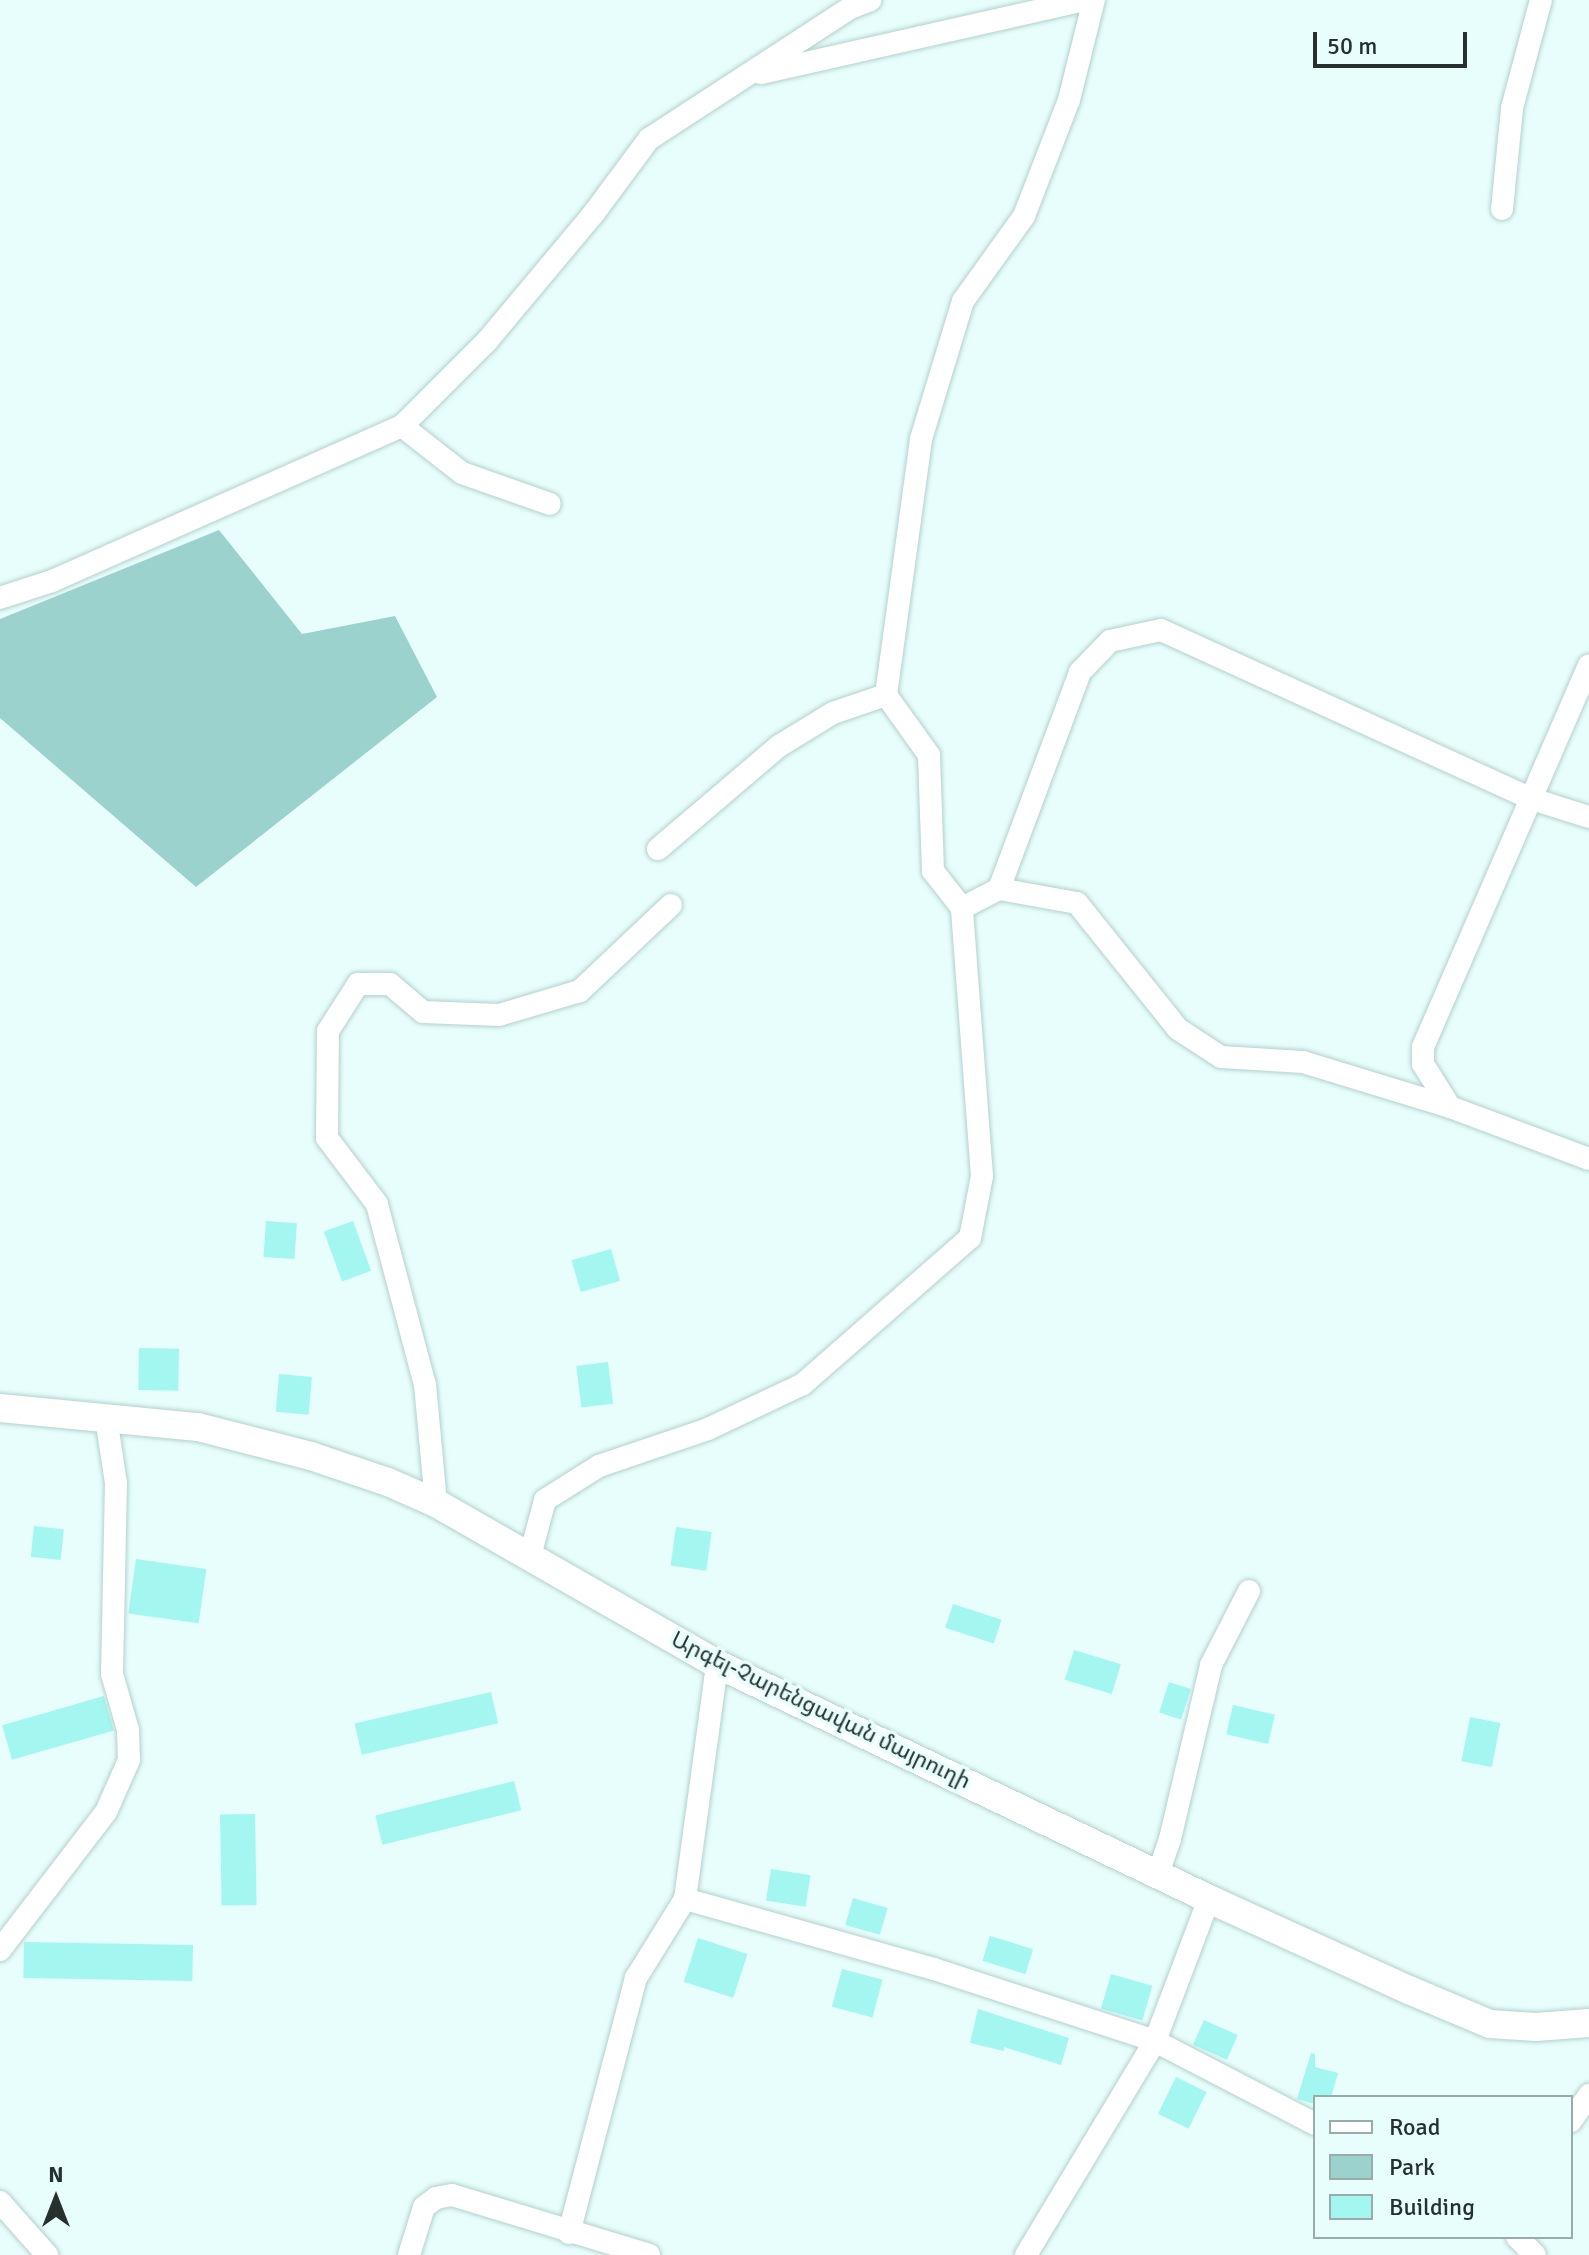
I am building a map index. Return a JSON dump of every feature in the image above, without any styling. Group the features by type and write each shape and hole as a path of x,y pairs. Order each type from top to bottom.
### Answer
{"main road":[{"name":"Արգել-Չարենցավան մայրուղի","path":"0,1408 198,1427 311,1456 388,1482 436,1503 717,1664 1209,1899 1490,2024 1536,2027 1589,2023"}],"street":[{"path":"0,598 52,581 402,426 487,341 594,213 649,139 850,8 871,0"},
{"path":"746,77 1084,0"},
{"path":"530,1556 545,1500 599,1466 708,1429 803,1384 970,1238 982,1176 962,908 933,871 929,755 886,695 921,439 963,301 1024,216 1069,100 1094,0"},
{"path":"1502,209 1512,108 1541,0"},
{"path":"402,426 462,473 550,504"},
{"path":"999,889 1080,672 1110,641 1161,630 1529,798 1589,817"},
{"path":"1450,1107 1423,1064 1423,1047 1589,666"},
{"path":"658,849 779,746 833,713 886,695"},
{"path":"962,908 999,889 1077,903 1178,1029 1221,1057 1303,1062 1450,1107 1589,1159"},
{"path":"436,1503 425,1385 377,1204 327,1138 328,1031 358,984 390,984 423,1012 499,1015 580,991 671,905"},
{"path":"0,1950 106,1812 129,1760 128,1730 112,1674 116,1483 106,1418"},
{"path":"1158,1874 1170,1839 1211,1665 1249,1591"},
{"path":"569,2233 636,1978 685,1899 717,1664"},
{"path":"685,1899 934,1969 1155,2041 1313,2123"},
{"path":"1026,2255 1155,2041 1209,1899"},
{"path":"1573,2118 1589,2095"},
{"path":"409,2255 424,2207 436,2198 452,2195 649,2255"},
{"path":"0,2202 47,2255"},
{"path":"1519,2239 1535,2255"}],"green space":[{"path":"219,530 302,634 395,616 437,697 196,887 0,718 0,619"}],"building":[{"path":"266,1221 297,1223 294,1259 263,1257"},
{"path":"353,1221 371,1271 342,1281 324,1232"},
{"path":"611,1249 620,1281 581,1292 572,1260"},
{"path":"139,1348 179,1349 178,1391 138,1390"},
{"path":"608,1362 613,1404 581,1408 576,1366"},
{"path":"279,1374 312,1377 309,1415 276,1412"},
{"path":"34,1526 64,1529 61,1560 31,1557"},
{"path":"676,1527 712,1532 706,1571 671,1566"},
{"path":"136,1559 206,1569 199,1623 128,1613"},
{"path":"953,1604 1002,1620 994,1644 945,1628"},
{"path":"1074,1650 1121,1664 1112,1694 1065,1680"},
{"path":"1169,1682 1191,1689 1181,1720 1159,1712"},
{"path":"491,1692 498,1723 362,1755 355,1723"},
{"path":"104,1696 114,1731 12,1760 2,1725"},
{"path":"1233,1705 1275,1715 1268,1744 1226,1734"},
{"path":"1470,1717 1500,1723 1492,1767 1461,1761"},
{"path":"514,1781 521,1810 383,1845 375,1816"},
{"path":"255,1814 257,1905 222,1906 220,1815"},
{"path":"771,1869 811,1875 806,1907 766,1901"},
{"path":"853,1898 888,1908 880,1935 845,1925"},
{"path":"990,1936 1033,1949 1025,1974 982,1961"},
{"path":"698,1938 747,1954 733,1998 684,1982"},
{"path":"24,1942 193,1945 192,1981 23,1978"},
{"path":"842,1969 883,1980 872,2018 832,2007"},
{"path":"1111,1974 1152,1986 1142,2020 1101,2009"},
{"path":"978,2009 1069,2038 1061,2065 1004,2047 1004,2051 970,2043"},
{"path":"1204,2020 1238,2035 1227,2060 1193,2045"},
{"path":"1311,2053 1315,2054 1315,2067 1338,2073 1332,2095 1313,2095 1313,2103 1297,2099"},
{"path":"1176,2077 1207,2092 1189,2129 1158,2114"}]}
